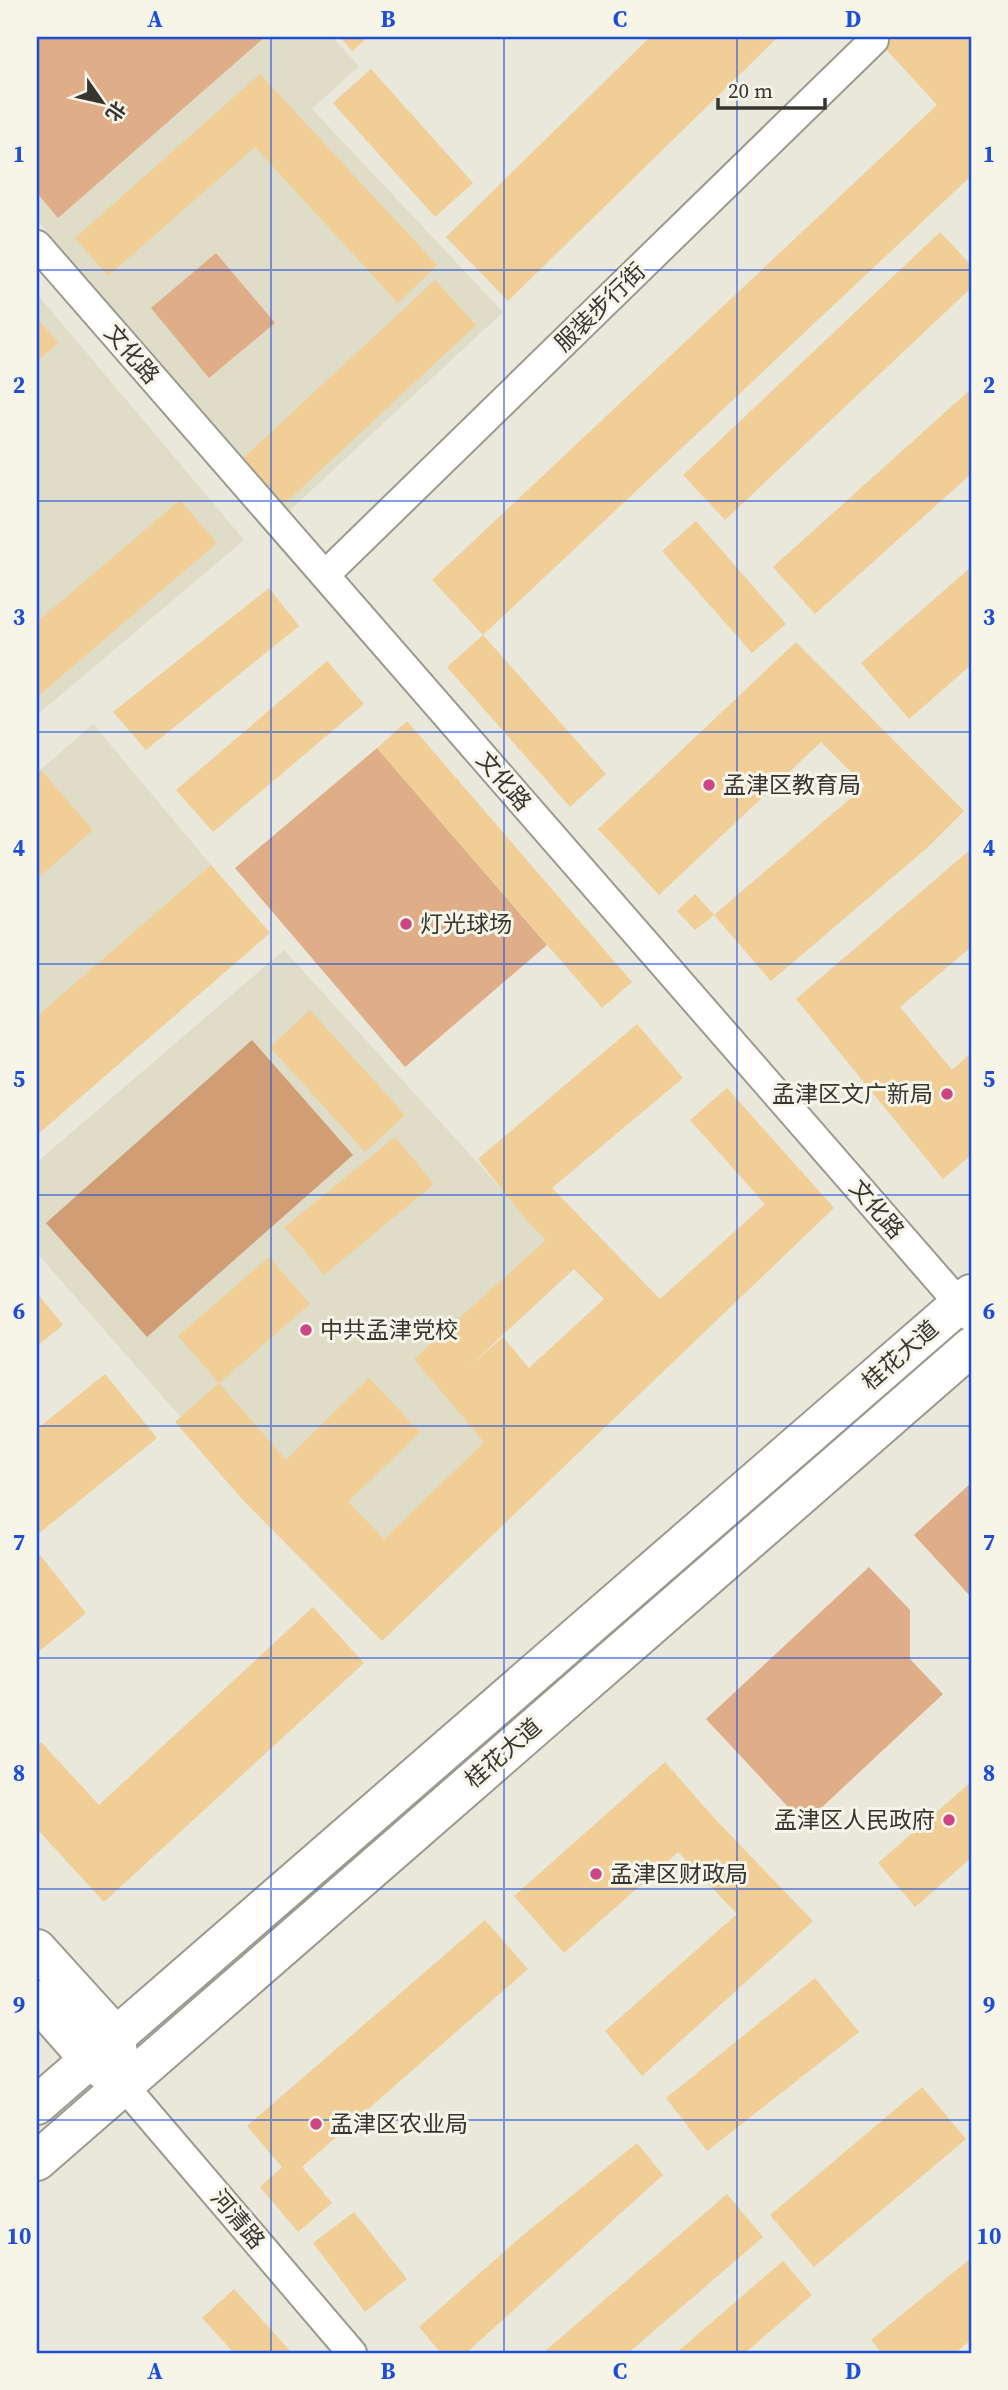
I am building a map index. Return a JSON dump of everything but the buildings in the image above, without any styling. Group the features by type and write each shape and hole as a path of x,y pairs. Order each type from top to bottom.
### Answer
{"main road":[{"name":"桂花大道","path":"37,2105 967,1305"},
{"name":"桂花大道","path":"37,2161 971,1347"},
{"name":"河清路","path":"37,1949 102,2047 124,2086"},
{"name":"河清路","path":"37,2000 102,2047"}],"street":[{"name":"服装步行街","path":"325,575 874,40"},
{"name":"文化路","path":"37,245 967,1305"},
{"name":"河清路","path":"124,2086 352,2353"}],"shaded area":[{"path":"37,37 332,37 359,66 312,109 503,312 287,513 239,462 37,220"},
{"path":"37,37 265,37 58,218 37,193"},
{"path":"216,253 275,323 209,378 151,308"},
{"path":"37,294 244,540 37,715"},
{"path":"93,724 211,865 37,1016 37,773"},
{"name":"灯光球场","path":"377,748 547,945 405,1067 235,868"},
{"name":"中共孟津党校","path":"284,950 574,1269 442,1390 484,1442 332,1590 37,1253 37,1162"},
{"path":"252,1040 353,1155 147,1337 46,1223"},
{"path":"971,1483 971,1597 914,1535"},
{"path":"869,1567 910,1610 910,1659 943,1694 804,1824 706,1719"}],"place":[{"name":"孟津区教育局","path":"709,785"},
{"name":"灯光球场","path":"406,924"},
{"name":"孟津区文广新局","path":"947,1094"},
{"name":"中共孟津党校","path":"306,1330"},
{"name":"孟津区人民政府","path":"949,1820"},
{"name":"孟津区财政局","path":"596,1874"},
{"name":"孟津区农业局","path":"316,2124"}]}
